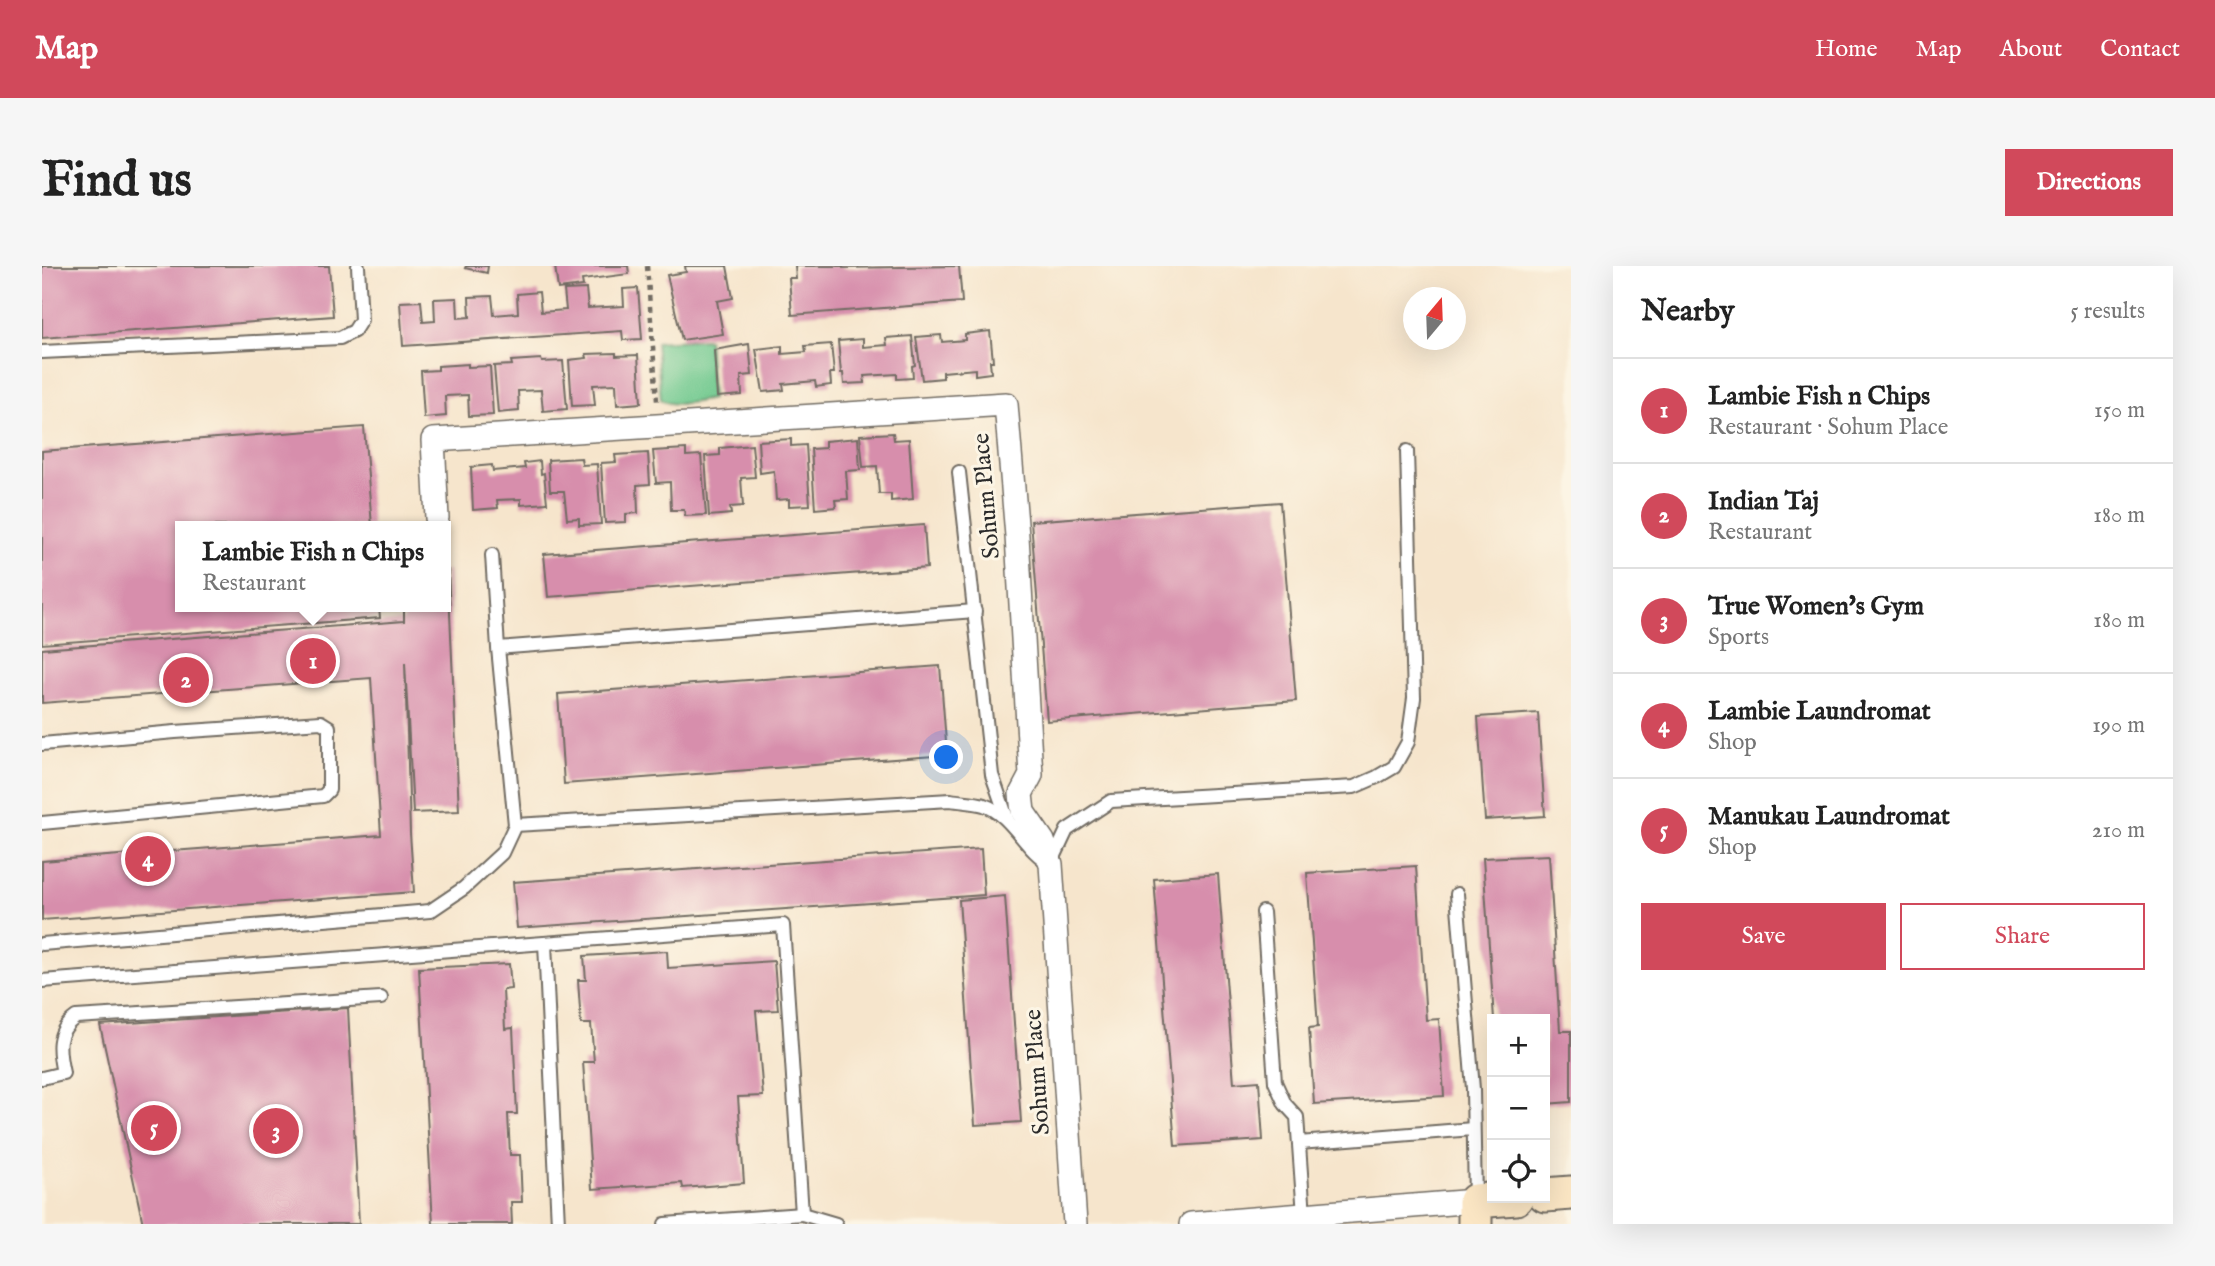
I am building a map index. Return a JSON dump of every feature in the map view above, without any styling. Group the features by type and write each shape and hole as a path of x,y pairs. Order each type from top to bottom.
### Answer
{"street":[{"name":"Sohum Place","path":"437,517 433,440 1006,404 1017,536 1031,775 1021,794 1023,812 1042,841 1051,864 1075,1224"},
{"path":"1550,1195 1571,1193"},
{"path":"1206,1223 1304,1215 1373,1217 1475,1212 1501,1203"}],"lane":[{"path":"42,352 340,338 354,331 361,320 358,266"},
{"path":"515,825 951,800 986,806 1008,822 1039,858 1051,864 1067,830 1111,801 1354,787 1394,768 1408,742 1414,698 1406,451"},
{"path":"959,472 992,775 1008,822"},
{"path":"42,944 430,911 464,888 502,853 515,825 492,555"},
{"path":"498,648 975,611"},
{"path":"42,744 321,722 329,727 328,790 323,796 42,822"},
{"path":"1457,894 1473,1089 1475,1212"},
{"path":"1263,912 1275,1082 1285,1104 1297,1117 1304,1215"},
{"path":"42,981 783,925 802,1214"},
{"path":"545,943 558,1224"},
{"path":"42,1078 63,1073 58,1048 61,1033 76,1017 381,998"},
{"path":"1299,1143 1473,1129"},
{"path":"665,1224 802,1214 836,1224"}],"path":[{"path":"647,266 659,426"}],"green space":[{"path":"708,339 712,399 679,404 661,400 656,342"}],"building":[{"path":"42,266 329,266 333,316 42,338"},
{"path":"488,266 487,273 465,268"},
{"path":"555,266 628,266 629,274 582,280 583,286 558,289"},
{"path":"685,266 727,266 733,298 717,301 723,334 682,340 667,275 686,272"},
{"path":"795,266 959,266 962,302 792,315 789,278 796,278"},
{"path":"638,288 642,339 623,340 622,331 403,346 400,302 421,301 423,322 435,321 434,299 457,298 458,318 470,317 469,297 492,296 494,315 518,313 517,294 539,292 541,312 566,310 564,290 586,289 588,308 624,306 623,289"},
{"path":"990,331 993,361 990,361 991,373 975,375 975,369 943,372 943,378 922,380 916,337 941,335 942,342 965,340 965,334"},
{"path":"912,336 915,365 912,366 913,378 897,379 897,374 864,376 865,383 844,384 838,341 863,339 863,347 887,345 886,338"},
{"path":"749,344 752,375 741,376 742,395 717,397 714,350"},
{"path":"831,344 834,373 830,373 831,385 816,387 815,381 783,384 784,390 763,392 756,349 782,346 782,354 806,352 805,346"},
{"path":"616,353 616,356 638,355 641,403 617,405 616,384 593,385 595,405 572,406 569,360 587,358 586,354"},
{"path":"541,359 542,362 563,361 567,409 543,411 541,390 518,391 519,411 498,413 494,366 512,365 511,361"},
{"path":"468,364 468,367 490,366 493,415 469,416 468,395 445,396 446,416 424,418 421,371 438,370 438,366"},
{"path":"364,427 372,521 175,521 175,612 379,612 380,618 42,644 42,451"},
{"path":"893,433 894,440 909,439 913,499 891,501 891,494 879,494 877,466 863,467 860,435"},
{"path":"858,438 860,470 846,471 848,499 835,500 836,507 815,509 811,449 825,448 825,441"},
{"path":"791,439 791,446 806,445 810,505 789,506 789,499 776,500 774,471 760,473 758,441"},
{"path":"752,445 755,477 741,478 743,506 730,507 731,514 709,516 705,456 720,455 720,448"},
{"path":"686,449 686,456 701,455 706,515 685,516 684,510 671,510 670,482 656,483 653,451"},
{"path":"648,453 650,484 637,485 638,513 626,514 626,522 605,523 601,463 616,462 615,455"},
{"path":"581,458 582,465 597,464 601,524 579,525 579,518 567,519 564,491 550,491 548,460"},
{"path":"540,461 547,503 521,505 521,499 497,500 498,508 473,510 471,467 492,465 493,471 525,468 524,463"},
{"path":"1280,502 1296,701 1047,721 1031,521"},
{"path":"924,525 927,568 548,597 544,554"},
{"path":"404,612 450,612 459,811 413,813 405,663 414,892 42,920 42,861 381,835 371,678 42,703 42,649 404,621"},
{"path":"940,666 947,755 564,784 558,694"},
{"path":"1538,713 1545,816 1485,820 1478,717"},
{"path":"981,849 984,895 517,928 513,882"},
{"path":"1549,855 1560,1031 1571,1031 1571,1102 1550,1104 1550,1014 1494,1014 1483,858"},
{"path":"1416,866 1426,1020 1439,1019 1444,1096 1314,1104 1309,1028 1318,1027 1307,873"},
{"path":"1218,874 1234,1083 1259,1081 1263,1140 1175,1146 1154,879"},
{"path":"1005,896 1021,1122 975,1125 959,900"},
{"path":"667,951 668,968 774,961 778,1010 756,1011 763,1096 738,1097 744,1183 683,1188 682,1183 592,1189 583,1062 594,1062 591,1024 581,1024 578,980 586,980 584,956"},
{"path":"509,964 511,989 503,990 505,1029 513,1028 517,1114 508,1114 510,1155 520,1155 522,1202 511,1202 512,1224 433,1224 419,968"},
{"path":"348,1008 359,1224 143,1224 100,1025"}],"place":[{"name":"Lambie Fish n Chips","path":"313,661"},
{"name":"Indian Taj","path":"186,680"},
{"name":"Lambie Laundromat","path":"148,859"},
{"name":"Manukau Laundromat","path":"154,1128"},
{"name":"True Women's Gym","path":"276,1131"}]}
